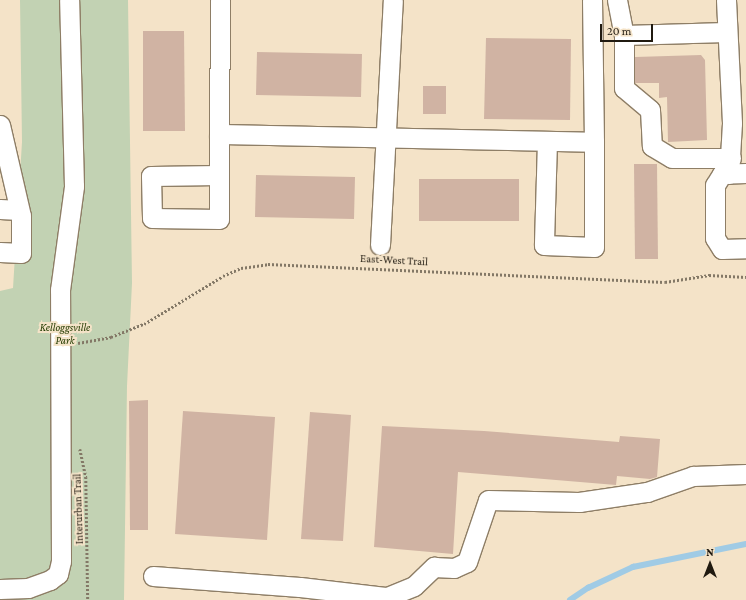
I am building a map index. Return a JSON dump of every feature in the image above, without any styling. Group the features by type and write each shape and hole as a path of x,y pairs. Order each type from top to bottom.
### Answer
{"lane":[{"path":"0,589 28,588 50,580 58,574 61,561 62,424 59,345 60,290 74,186 69,0"},
{"path":"219,175 220,0"},
{"path":"380,245 392,0"},
{"path":"547,141 544,245 594,247 592,0"},
{"path":"617,0 624,34 624,88 650,110 652,146 672,158 735,168"},
{"path":"726,0 726,32 739,123 735,168"},
{"path":"624,34 726,32"},
{"path":"0,125 19,210 20,253 0,252"},
{"path":"219,134 594,142"},
{"path":"735,168 722,174 715,185 715,238 722,249 746,248"},
{"path":"0,209 19,210"},
{"path":"153,576 300,587 387,597 414,586 434,567 454,568 467,562 488,500 579,502 648,492 693,476 746,474"}],"path":[{"name":"East-West Trail","path":"59,345 111,337 144,324 223,276 241,268 268,264 665,282 709,275 746,277"},
{"name":"Interurban Trail","path":"62,424 73,432 80,450 86,477 88,600"}],"green space":[{"name":"Kelloggsville Park","path":"20,0 128,0 132,283 127,386 124,600 0,600 0,291 13,288 22,142"}],"building":[{"path":"143,31 184,31 185,131 143,131"},
{"path":"486,38 571,39 570,120 484,119"},
{"path":"257,52 362,54 361,97 256,95"},
{"path":"701,55 705,60 707,140 668,142 667,97 659,98 659,83 635,83 635,57"},
{"path":"423,86 446,86 446,114 423,114"},
{"path":"634,164 657,164 658,259 635,259"},
{"path":"256,175 355,177 354,219 255,217"},
{"path":"419,179 519,179 519,221 419,221"},
{"path":"148,400 148,530 130,530 129,401"},
{"path":"183,411 275,417 267,540 175,534"},
{"path":"310,412 351,415 343,541 301,539"},
{"path":"382,426 484,431 619,442 620,436 660,439 657,477 650,479 617,476 616,485 458,472 453,554 374,547"}],"waterway":[{"path":"570,600 588,588 633,567 746,544"}]}
